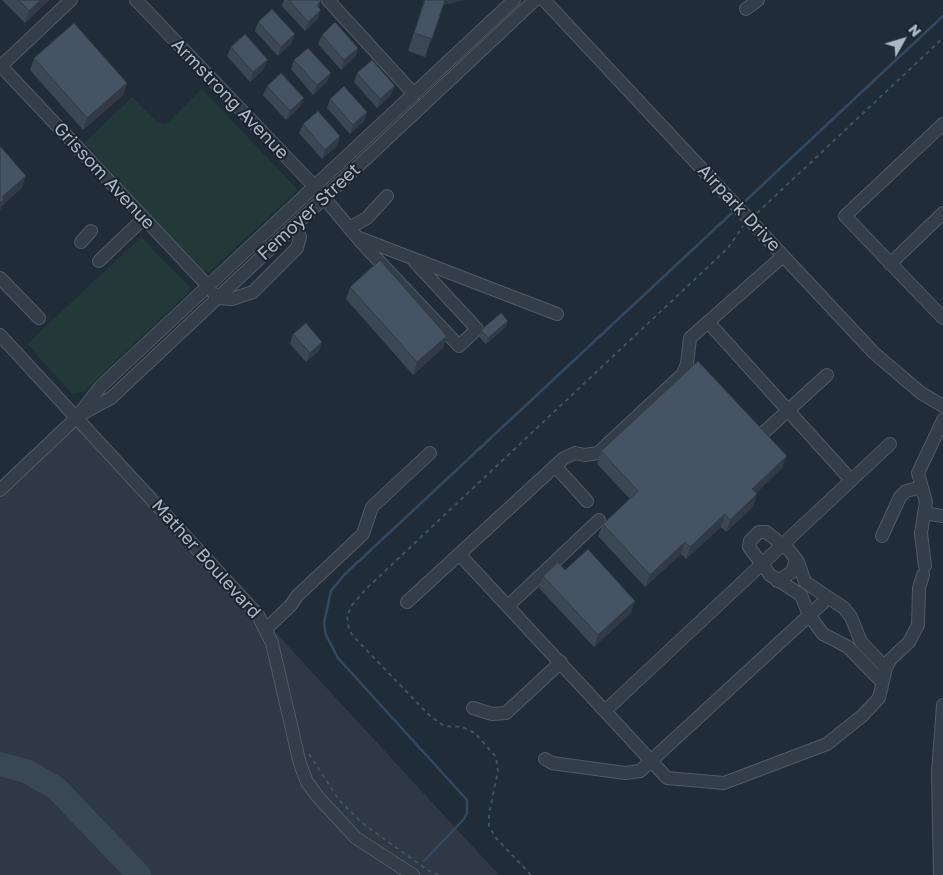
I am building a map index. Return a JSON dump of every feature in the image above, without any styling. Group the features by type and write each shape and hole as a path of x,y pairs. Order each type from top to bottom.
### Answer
{"street":[{"path":"0,66 71,0"},
{"name":"Armstrong Avenue","path":"136,0 315,187 353,233 459,346 477,328 412,258"},
{"path":"328,0 414,94"},
{"name":"Femoyer Street","path":"0,490 77,417 102,386 514,0"},
{"name":"Femoyer Street","path":"77,417 111,398 535,0"},
{"name":"Airpark Drive","path":"544,0 874,353 921,393 943,406"},
{"path":"746,9 758,0"},
{"name":"Grissom Avenue","path":"0,66 208,286"},
{"path":"943,124 845,216 943,318"},
{"path":"388,196 353,233 557,314"},
{"path":"890,264 943,213"},
{"path":"99,261 144,218"},
{"path":"247,249 235,271 214,290 217,298 232,300 253,292 297,248 300,237 295,225"},
{"path":"81,242 91,231"},
{"path":"407,602 564,458 575,453 586,455 598,453 683,374 687,364 690,338 783,256"},
{"path":"0,278 39,318"},
{"path":"708,322 852,480"},
{"name":"Mather Boulevard","path":"0,335 252,608 266,629 272,643 300,764 308,782 346,829 412,875"},
{"path":"762,434 827,375"},
{"path":"460,555 606,710 650,762 667,778 724,783 827,744 860,718 879,698 886,668 890,660 909,642 918,625 919,588 924,570 921,533 926,502 918,473 943,420"},
{"path":"606,710 890,444"},
{"path":"266,629 291,605 297,596 363,534 372,507 430,453"},
{"path":"555,466 587,501"},
{"path":"882,536 900,496 906,491 922,487"},
{"path":"924,513 943,516"},
{"path":"508,606 599,520"},
{"path":"882,682 848,647 823,634 809,615 800,595 777,581 761,564 749,547 750,541 759,532 766,532 782,545 796,560 806,582 844,608 851,616 861,642 886,668"},
{"path":"777,581 792,572 796,560"},
{"path":"545,759 552,763 624,773 640,771 828,598"},
{"path":"473,708 492,714 506,713 561,662"},
{"path":"940,875 938,772 943,705"}],"path":[{"path":"531,875 496,838 489,826 488,819 498,771 496,757 475,733 462,727 438,724 353,636 349,630 347,616 352,604 728,248 749,219 943,38"},
{"path":"306,747 345,806 362,823 429,871 439,875"}],"shaded area":[{"path":"78,418 499,875 0,875 0,490"}],"green space":[{"path":"202,89 298,190 209,272 203,271 84,143 132,97 158,123 166,124"},
{"path":"141,237 190,287 189,292 83,392 72,394 27,344"}],"building":[{"path":"19,0 41,0 29,11"},
{"path":"289,0 320,0 317,5 321,10 308,22"},
{"path":"425,0 445,0 432,39 414,33"},
{"path":"272,9 295,34 281,47 258,22"},
{"path":"335,22 358,48 344,60 322,35"},
{"path":"74,23 127,83 87,118 34,58"},
{"path":"245,34 268,60 253,72 231,47"},
{"path":"308,48 331,73 317,85 294,60"},
{"path":"372,60 395,86 380,99 357,73"},
{"path":"281,73 304,98 290,111 267,86"},
{"path":"344,86 367,112 353,125 330,99"},
{"path":"318,111 340,136 325,150 303,124"},
{"path":"0,146 26,176 2,197 4,200 0,203"},
{"path":"380,260 447,336 417,362 350,287"},
{"path":"501,313 508,321 488,338 481,330"},
{"path":"306,323 322,342 310,353 293,334"},
{"path":"698,361 787,456 752,489 757,494 730,520 725,514 690,547 685,542 650,575 603,524 638,491 601,451"},
{"path":"588,549 635,601 598,635 543,576 558,562 565,570"}],"waterway":[{"path":"741,205 943,16"},
{"path":"424,861 464,819 467,813 467,800 338,658 326,635 324,623 331,591 344,575 735,210"}],"taxiway":[{"path":"0,764 26,771 56,788 139,875"}]}
